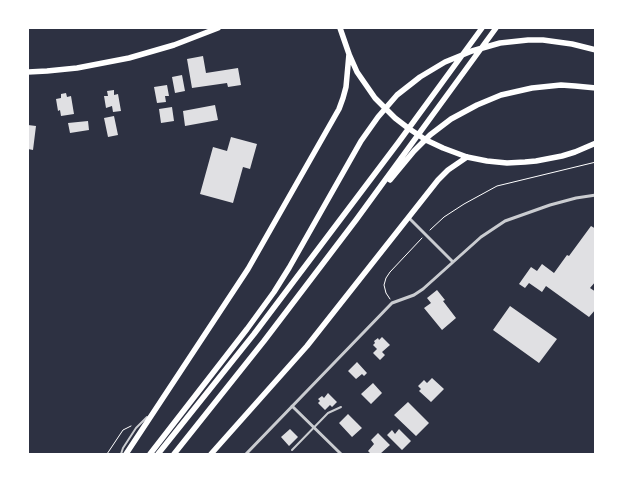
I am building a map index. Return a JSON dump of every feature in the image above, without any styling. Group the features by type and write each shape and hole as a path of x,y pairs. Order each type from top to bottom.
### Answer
{"main road":[{"path":"28,72 78,68 130,58 174,45 218,28"},
{"path":"340,28 357,72 375,98 408,128 442,148 466,157 507,163 536,161 562,156 596,143"},
{"path":"158,454 254,334 482,28"},
{"path":"174,454 264,342 496,28"},
{"path":"150,454 282,281 369,129 387,106 408,86 432,69 451,59 500,43 543,40 596,50"},
{"path":"126,454 248,269 339,109 346,87 349,54"},
{"path":"356,220 414,151 439,128 464,111 490,99 525,89 561,86 596,88"},
{"path":"212,454 307,346 448,170 466,157"}],"street":[{"path":"246,454 392,303 414,295 423,289 481,237 505,221 550,205 596,195"},
{"path":"408,218 453,262"},
{"path":"292,406 341,454"}],"lane":[{"path":"292,450 328,413 341,407"},
{"path":"121,454 136,428 156,409"}],"path":[{"path":"392,303 384,285 386,278 425,234 444,217 497,186 596,162"},
{"path":"107,454 123,430 130,426 133,427"}],"building":[{"path":"203,56 206,73 238,68 241,85 228,87 227,83 192,88 187,59"},
{"path":"182,75 185,91 175,93 172,77"},
{"path":"167,85 169,96 165,96 166,102 157,103 154,87"},
{"path":"114,90 114,95 118,94 121,111 113,112 112,106 106,108 104,96 108,96 107,91"},
{"path":"66,93 67,97 71,96 74,114 61,116 56,99 61,98 61,94"},
{"path":"215,105 218,120 185,126 183,111"},
{"path":"172,107 174,121 161,123 159,109"},
{"path":"114,116 118,135 108,137 104,118"},
{"path":"88,121 89,130 70,133 68,123"},
{"path":"28,125 36,126 33,150 28,149"},
{"path":"231,137 257,144 250,169 243,167 233,203 200,194 213,147 227,151"},
{"path":"591,226 596,229 596,281 590,288 596,292 596,309 589,317 546,286 542,292 529,283 525,288 519,284 531,267 537,271 542,264 554,273"},
{"path":"437,290 456,318 442,330 424,308 431,303 427,298"},
{"path":"510,306 557,339 539,363 493,330"},
{"path":"382,337 390,345 382,352 385,355 380,360 373,353 377,349 373,345 374,341"},
{"path":"357,362 367,373 364,376 362,374 356,379 348,371"},
{"path":"432,378 444,389 431,402 419,391 421,389 418,386 424,380 427,383"},
{"path":"373,383 382,393 371,404 361,394"},
{"path":"328,393 337,402 325,410 318,403 320,401 318,399 322,396 324,398"},
{"path":"408,402 429,423 416,436 394,415"},
{"path":"348,414 362,428 352,437 339,423"},
{"path":"290,429 298,437 289,446 281,437"},
{"path":"399,429 411,441 402,450 387,435 392,430 395,434"},
{"path":"378,433 390,445 380,454 371,454 368,451 374,444 371,440"}]}
